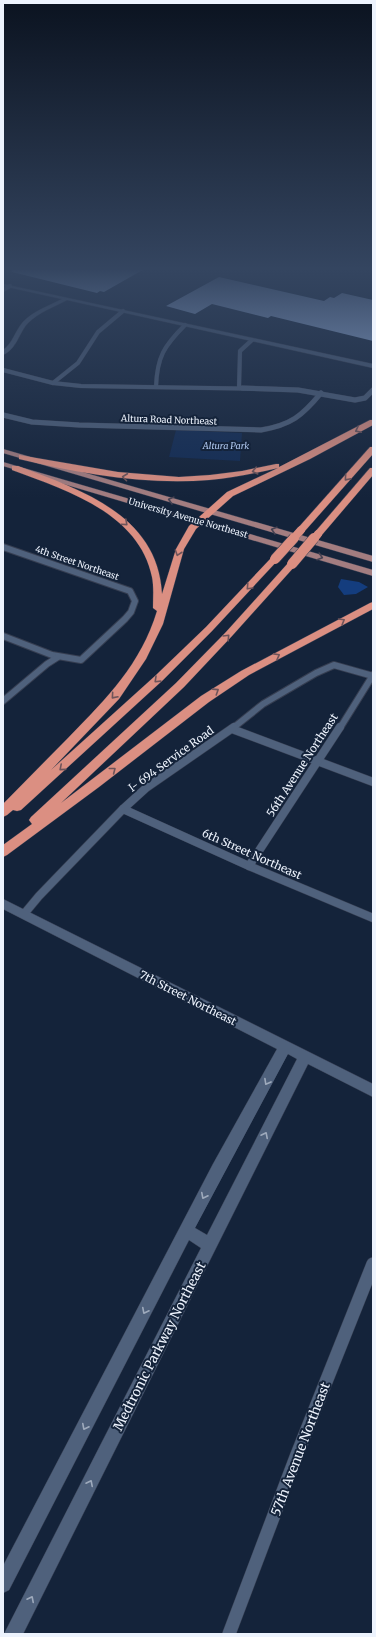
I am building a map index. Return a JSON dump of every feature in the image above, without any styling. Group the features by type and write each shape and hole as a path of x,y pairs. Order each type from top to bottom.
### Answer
{"highway":[{"path":"3,812 115,696 147,648 158,624 180,549 188,533 199,521 230,494 373,422"},
{"path":"22,457 122,476 162,480 210,478 245,474 283,464 343,438"},
{"path":"3,819 145,692 209,629 275,559 373,449"},
{"path":"15,468 77,492 100,505 125,523 141,540 153,562 159,590 154,631 147,648"},
{"path":"3,849 86,774 170,694 229,634 373,470"},
{"path":"3,852 95,784 205,698 245,673 373,605"}],"main road":[{"name":"University Avenue Northeast","path":"3,451 373,558"},
{"name":"University Avenue Northeast","path":"3,464 373,573"}],"street":[{"path":"3,353 13,344"},
{"path":"53,383 78,363 90,344"},
{"path":"156,388 156,369 166,344"},
{"path":"239,388 240,351 247,344"},
{"path":"272,344 373,366"},
{"path":"3,370 53,383 81,386 298,390 355,400 365,398 373,390"},
{"name":"Altura Road Northeast","path":"3,416 32,422 79,426 261,430 279,428 293,422 303,415 321,394"},
{"name":"4th Street Northeast","path":"3,547 130,591 134,596 135,604 127,617 115,630 81,660 73,661 58,657"},
{"path":"3,636 58,657"},
{"path":"3,702 58,657"},
{"name":"I- 694 Service Road","path":"24,914 39,896 123,809 146,788 232,729 263,704 316,673 334,666 352,669 373,676"},
{"name":"56th Avenue Northeast","path":"249,866 319,761 373,676"},
{"path":"232,729 373,782"},
{"name":"6th Street Northeast","path":"123,809 249,866 373,918"},
{"name":"7th Street Northeast","path":"3,904 373,1091"},
{"path":"3,1584 218,1169 285,1047"},
{"name":"Medtronic Parkway Northeast","path":"13,1634 305,1057"},
{"path":"186,1231 210,1245"},
{"name":"57th Avenue Northeast","path":"229,1634 296,1457 373,1264"}],"green space":[{"name":"Altura Park","path":"176,430 242,433 240,461 169,457"}],"shaded area":[{"path":"341,579 359,582 368,587 356,594 344,595 338,587"}]}
